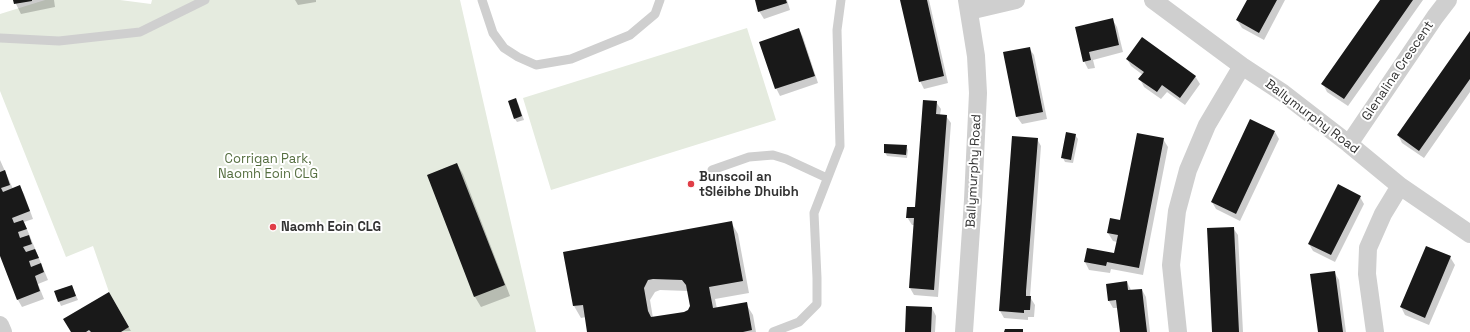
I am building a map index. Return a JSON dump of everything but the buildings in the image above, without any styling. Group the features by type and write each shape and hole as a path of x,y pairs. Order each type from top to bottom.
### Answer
{"street":[{"name":"Ballymurphy Road","path":"964,332 973,200 978,93 976,56 968,6 1016,0"},
{"name":"Ballymurphy Road","path":"1153,0 1242,66 1283,93 1400,186 1470,234"},
{"name":"Glenalina Crescent","path":"1349,144 1448,0"},
{"path":"1178,332 1171,265 1177,212 1188,170 1207,125 1242,66"},
{"path":"1375,332 1367,274 1368,248 1383,214 1400,186"}],"lane":[{"path":"0,38 59,42 140,32 205,0"},
{"path":"482,0 493,33 504,48 518,57 536,65 571,59 630,35 655,14 660,0"},
{"path":"773,332 799,322 817,304 814,213 840,146 837,30 841,0"},
{"path":"712,170 749,157 773,155 786,159 827,178"}],"green space":[{"name":"Corrigan Park, Naomh Eoin CLG","path":"45,0 120,0 151,4 152,0 460,0 536,332 121,332 129,327 109,292 93,246 66,257 0,91 0,14"},
{"path":"747,28 776,120 551,190 523,98"}],"place":[{"name":"Bunscoil an tSléibhe Dhuibh","path":"691,184"},
{"name":"Naomh Eoin CLG","path":"273,227"}]}
